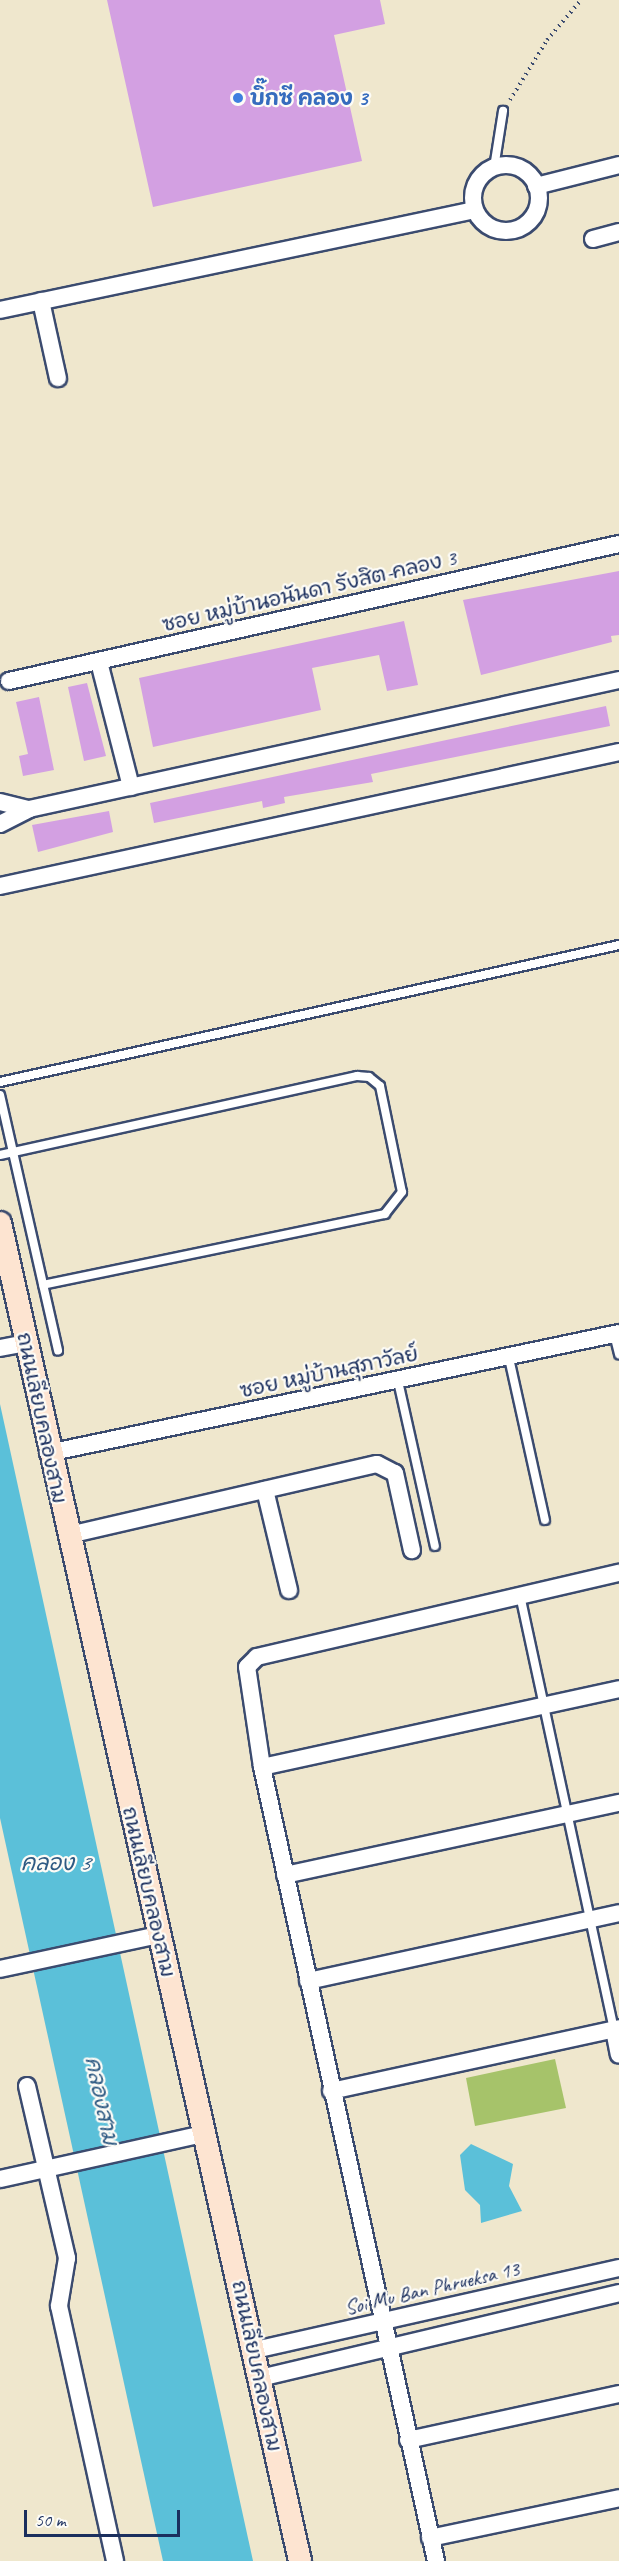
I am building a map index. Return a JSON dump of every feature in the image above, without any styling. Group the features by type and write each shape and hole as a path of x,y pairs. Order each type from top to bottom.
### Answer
{"main road":[{"name":"ถนนเลียบคลองสาม","path":"0,1223 48,1453 69,1535 203,2134 255,2350 300,2561"}],"street":[{"path":"537,186 619,165"},
{"path":"514,166 537,186 538,206 518,228 488,226 476,210 478,181 494,168 514,166"},
{"path":"0,310 476,210"},
{"path":"593,238 619,232"},
{"path":"41,301 58,378"},
{"name":"ซอย หมู่บ้านอนันดา รังสิต-คลอง 3","path":"9,681 619,544"},
{"path":"99,662 131,787"},
{"path":"0,824 29,809 619,680"},
{"path":"0,886 619,752"},
{"path":"0,802 29,809"},
{"name":"ซอย หมู่บ้านสุภาวัลย์","path":"48,1453 617,1334"},
{"path":"0,1348 26,1343"},
{"path":"69,1535 265,1490 390,1466 412,1550"},
{"path":"265,1490 289,1590"},
{"path":"436,2561 386,2347 244,1680 247,1667 257,1657 619,1573"},
{"path":"262,1767 619,1689"},
{"path":"285,1875 619,1803"},
{"path":"308,1981 619,1912"},
{"path":"0,1969 159,1935"},
{"path":"331,2091 616,2029 619,2055"},
{"path":"27,2086 54,2168 67,2258 59,2307 115,2561"},
{"path":"0,2179 203,2134"},
{"name":"Soi Mu Ban Phrueksa 13","path":"255,2350 619,2268"},
{"path":"260,2378 619,2293"},
{"path":"408,2440 619,2394"},
{"path":"430,2538 619,2498"}],"lane":[{"path":"494,168 503,111"},
{"path":"0,1082 619,945"},
{"path":"0,1155 13,1150 357,1076 369,1077 380,1086 402,1192 385,1214 44,1285"},
{"path":"0,1095 58,1351"},
{"path":"617,1334 619,1354"},
{"path":"509,1358 545,1520"},
{"path":"398,1381 435,1546"},
{"path":"520,1595 616,2029"}],"path":[{"path":"503,111 547,40 581,0"}],"green space":[{"path":"555,2059 566,2108 475,2126 466,2078"}],"water":[{"name":"คลอง 3","path":"0,1404 253,2561 163,2561 0,1818"},
{"path":"471,2144 513,2164 509,2186 522,2211 481,2223 480,2205 465,2190 460,2155"}],"building":[{"name":"บิ๊กซี คลอง 3","path":"107,0 380,0 385,24 334,35 362,161 153,207"},
{"path":"619,571 619,635 611,636 612,642 481,675 463,600"},
{"path":"404,621 418,685 387,691 379,655 312,668 321,710 153,747 139,678"},
{"path":"87,683 106,756 84,761 68,687"},
{"path":"39,697 54,770 23,776 19,756 28,754 16,702"},
{"path":"606,706 610,726 371,774 373,782 284,797 285,803 263,808 262,801 154,823 150,803"},
{"path":"109,811 113,832 38,852 32,825"}],"place":[{"name":"บิ๊กซี คลอง 3","path":"238,98"}],"water label":[{"name":"คลองสาม","path":"101,2101"}]}
